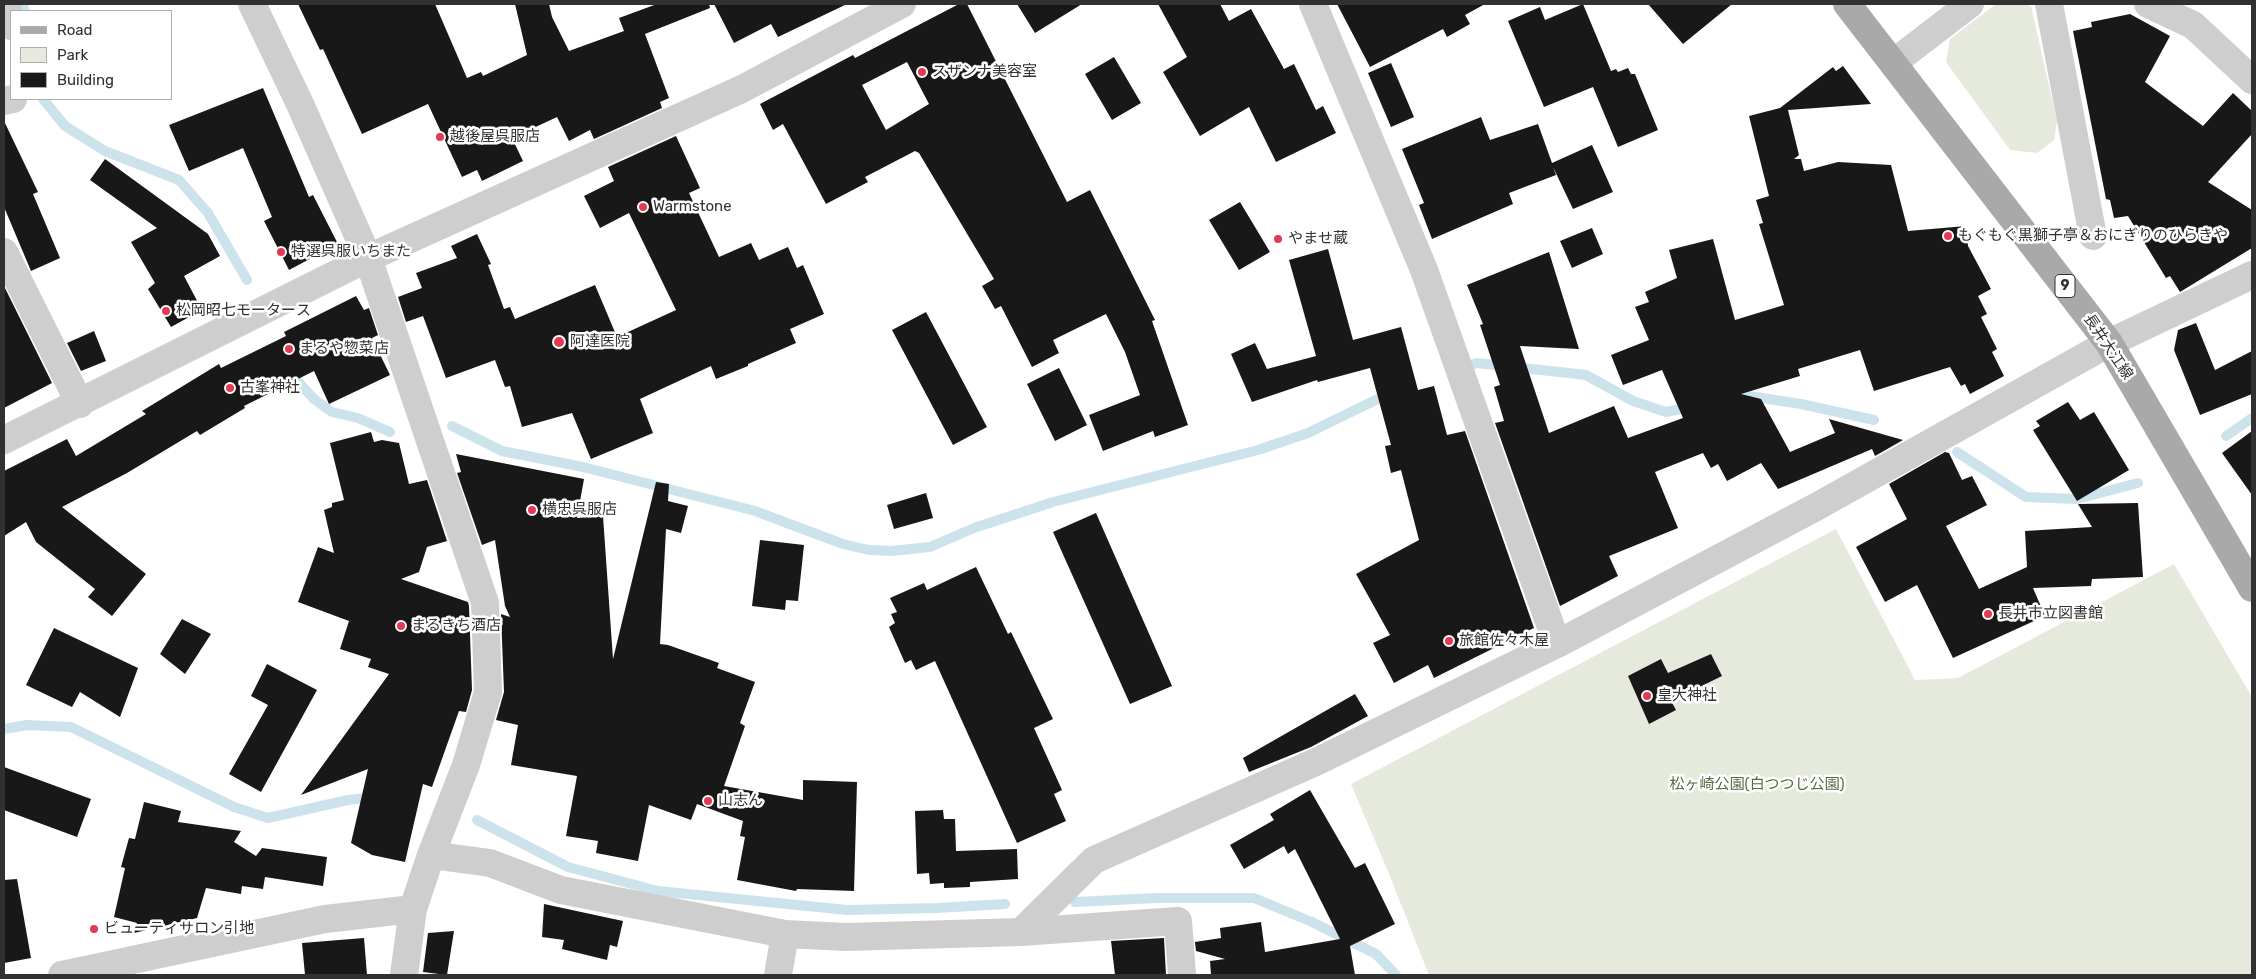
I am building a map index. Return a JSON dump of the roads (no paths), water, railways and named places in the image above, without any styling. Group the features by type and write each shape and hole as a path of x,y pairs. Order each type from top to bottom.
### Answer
{"main road":[{"name":"長井大江線","path":"1847,4 2109,342 2252,588"}],"street":[{"path":"7,4 10,20"},
{"path":"252,4 304,113 368,258 485,603 488,692 466,765 431,855 413,909 404,975"},
{"path":"4,440 80,404 368,258 742,89 902,4"},
{"path":"1313,4 1424,270 1557,644"},
{"path":"1893,63 1970,4"},
{"path":"2049,4 2093,236"},
{"path":"2148,4 2193,26 2252,80"},
{"path":"4,252 80,404"},
{"path":"1021,932 1094,860 1318,761 1557,644 1816,507 2109,342 2252,275"},
{"path":"431,855 490,863 561,890 785,934 846,937 1021,932 1178,921 1182,975"},
{"path":"62,975 325,919 413,909"},
{"path":"778,975 785,934"}],"waterway":[{"path":"23,4 24,10"},
{"path":"44,100 65,126 105,151 179,180 208,213 247,280"},
{"path":"1466,367 1477,363 1586,375 1633,401 1666,412 1692,407"},
{"path":"289,370 315,400 332,412 358,418 390,432"},
{"path":"452,426 502,451 583,467 755,511 843,544 869,550 891,551 930,547 974,528 1053,502 1258,450 1308,433 1390,393"},
{"path":"1741,398 1749,396 1801,404 1874,420"},
{"path":"2226,436 2252,418"},
{"path":"1957,452 2026,497 2077,499 2138,483"},
{"path":"4,729 27,725 71,727 234,807 268,818 348,800 375,797"},
{"path":"477,820 568,867 658,891 847,910 1005,904"},
{"path":"1075,902 1157,898 1254,898 1312,922 1376,954 1396,975"}],"place":[{"name":"スザンナ美容室","path":"922,72"},
{"name":"越後屋呉服店","path":"440,137"},
{"name":"Warmstone","path":"643,207"},
{"name":"もぐもぐ黒獅子亭＆おにぎりのひらきや","path":"1948,236"},
{"name":"やませ蔵","path":"1278,239"},
{"name":"特選呉服いちまた","path":"281,252"},
{"name":"松岡昭七モータース","path":"166,311"},
{"name":"阿達医院","path":"559,342"},
{"name":"まるや惣菜店","path":"289,349"},
{"name":"古峯神社","path":"230,388"},
{"name":"横忠呉服店","path":"532,510"},
{"name":"長井市立図書館","path":"1988,614"},
{"name":"まるきち酒店","path":"401,626"},
{"name":"旅館佐々木屋","path":"1449,641"},
{"name":"皇大神社","path":"1647,696"},
{"name":"山志ん","path":"708,801"},
{"name":"ビューティサロン引地","path":"94,929"}],"park label":[{"name":"松ヶ崎公園(白つつじ公園)","path":"1757,785"}]}
